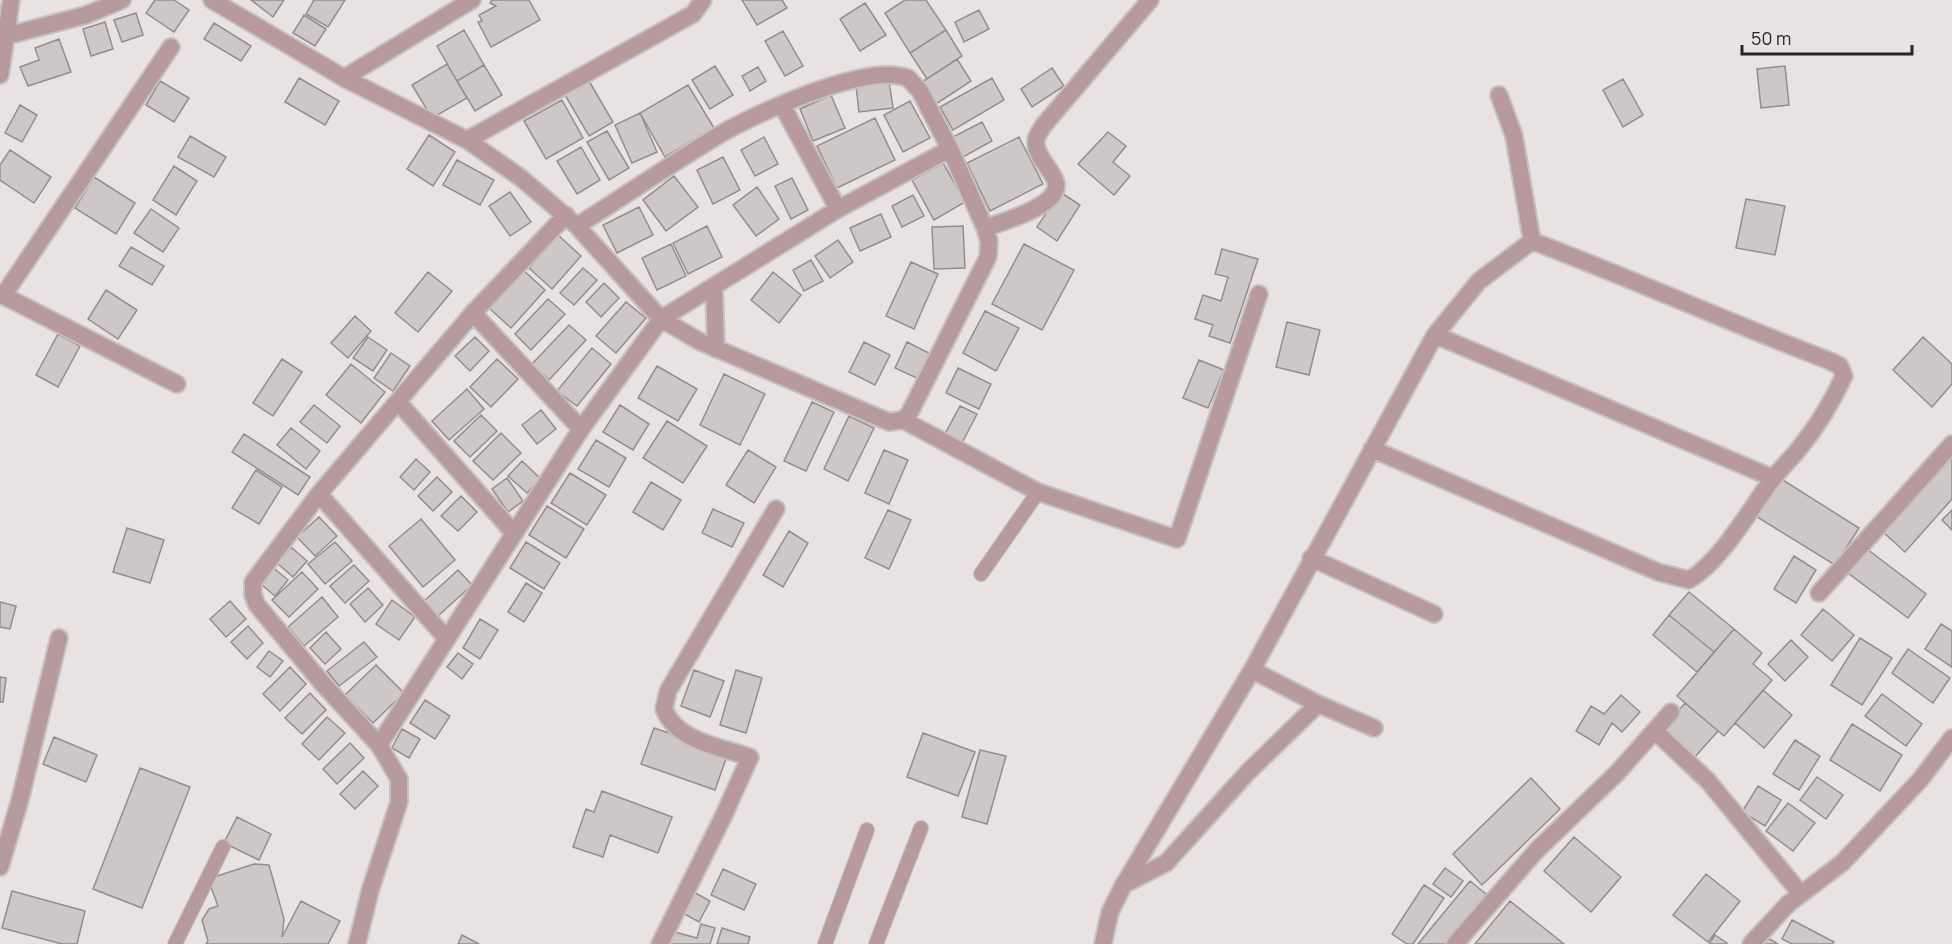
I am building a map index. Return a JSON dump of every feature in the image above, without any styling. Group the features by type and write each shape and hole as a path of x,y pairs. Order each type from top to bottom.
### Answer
{"street":[{"path":"0,75 11,0"},
{"path":"6,36 86,15 122,0"},
{"path":"212,0 344,78 467,140 521,178 571,221 661,319 716,349 889,422 903,420 1038,492 1177,538 1259,294"},
{"path":"344,78 472,0"},
{"path":"467,140 693,14 703,0"},
{"path":"984,228 1014,219 1046,202 1054,195 1056,181 1035,145 1036,138 1043,126 1150,0"},
{"path":"171,47 2,295 177,384"},
{"path":"357,944 370,891 399,802 399,779 379,744 279,634 253,595 253,582 319,494 473,313 571,221 720,135 782,105 856,78 903,75 909,78 920,91 950,149 989,241 988,257 909,414 903,420"},
{"path":"1499,95 1515,144 1532,241"},
{"path":"782,105 837,209"},
{"path":"379,744 581,429 661,319 837,209 950,149"},
{"path":"1103,944 1110,912 1123,886 1252,670 1311,558 1435,335 1479,281 1532,241"},
{"path":"1372,449 1681,580 1689,580 1703,569 1773,478 1799,449 1835,396 1844,376 1840,366 1710,315 1610,270 1532,241"},
{"path":"714,286 716,349"},
{"path":"473,313 581,429"},
{"path":"1435,335 1773,478"},
{"path":"398,402 513,532"},
{"path":"1819,593 1952,444"},
{"path":"319,494 446,638"},
{"path":"660,944 750,757 712,745 675,728 664,709 668,691 776,509"},
{"path":"1311,558 1434,614"},
{"path":"0,867 20,800 59,638"},
{"path":"1252,670 1318,704 1374,728"},
{"path":"1123,886 1166,863 1248,772 1318,704"},
{"path":"1455,944 1537,850 1618,772 1671,712"},
{"path":"1655,731 1708,781 1801,894"},
{"path":"1751,944 1801,894 1842,863 1920,780 1952,738"}],"lane":[{"path":"981,574 1038,492"},
{"path":"876,944 921,828"},
{"path":"825,944 867,830"},
{"path":"175,944 223,847"}],"building":[{"path":"155,0 174,0 189,10 174,32 146,13"},
{"path":"251,0 284,0 273,17"},
{"path":"314,0 345,0 328,27 306,14"},
{"path":"492,0 529,0 540,20 491,47 478,22 482,21 479,15 496,6 490,3"},
{"path":"742,0 782,0 787,8 757,25"},
{"path":"905,0 926,0 946,30 910,53 885,13"},
{"path":"865,3 886,35 860,51 840,19"},
{"path":"979,10 989,29 964,42 955,22"},
{"path":"136,13 143,35 122,42 114,20"},
{"path":"304,15 326,29 315,46 293,33"},
{"path":"105,22 113,49 91,56 83,29"},
{"path":"214,23 251,46 241,61 204,39"},
{"path":"464,30 484,65 457,81 437,46"},
{"path":"946,30 962,56 927,79 910,53"},
{"path":"783,31 803,66 785,76 765,41"},
{"path":"59,39 71,72 28,86 20,67 39,60 35,48"},
{"path":"957,59 971,81 933,106 919,84"},
{"path":"447,64 467,98 432,118 412,85"},
{"path":"484,65 502,95 475,111 457,81"},
{"path":"715,66 733,95 710,109 692,80"},
{"path":"1785,66 1789,105 1761,108 1757,69"},
{"path":"758,67 766,81 750,91 742,76"},
{"path":"1052,68 1064,86 1032,107 1021,89"},
{"path":"299,78 339,101 325,125 285,102"},
{"path":"992,78 1004,100 953,130 940,107"},
{"path":"1623,79 1643,115 1623,127 1603,90"},
{"path":"160,81 189,98 174,122 146,105"},
{"path":"589,81 613,122 589,136 565,95"},
{"path":"889,81 893,108 859,112 856,86"},
{"path":"688,85 714,128 665,157 640,113"},
{"path":"831,95 845,128 813,141 800,109"},
{"path":"562,100 583,138 546,159 524,121"},
{"path":"910,101 930,138 903,152 884,115"},
{"path":"20,105 37,115 22,142 5,133"},
{"path":"640,113 657,152 632,163 615,125"},
{"path":"875,118 895,160 837,188 817,146"},
{"path":"982,122 992,141 963,157 953,137"},
{"path":"607,131 629,168 609,180 587,142"},
{"path":"1108,132 1126,146 1113,162 1130,176 1114,195 1078,164"},
{"path":"429,135 455,152 433,186 407,169"},
{"path":"190,136 226,157 214,177 178,157"},
{"path":"764,137 778,164 755,176 741,150"},
{"path":"1019,137 1043,184 990,211 967,163"},
{"path":"581,147 600,180 577,194 557,161"},
{"path":"10,150 51,177 34,203 0,180 0,165"},
{"path":"723,157 740,190 713,204 697,170"},
{"path":"457,160 494,180 480,205 443,185"},
{"path":"943,163 965,202 934,220 912,180"},
{"path":"174,166 197,181 176,215 153,200"},
{"path":"674,176 698,207 666,231 643,200"},
{"path":"94,177 135,203 116,234 75,208"},
{"path":"792,178 808,210 791,219 775,186"},
{"path":"757,187 779,219 756,236 733,205"},
{"path":"510,192 531,222 510,236 489,206"},
{"path":"1060,192 1080,205 1057,241 1037,227"},
{"path":"913,195 924,216 902,227 892,206"},
{"path":"1746,199 1785,206 1775,255 1736,248"},
{"path":"639,207 653,235 617,253 603,225"},
{"path":"151,209 179,228 163,252 134,233"},
{"path":"881,214 891,237 860,251 850,228"},
{"path":"707,226 722,257 688,274 673,243"},
{"path":"963,226 965,268 934,269 932,227"},
{"path":"558,235 581,256 552,289 529,268"},
{"path":"838,240 853,262 830,278 815,256"},
{"path":"671,244 686,276 657,290 642,258"},
{"path":"1024,244 1074,270 1042,330 992,304"},
{"path":"131,247 164,266 152,285 119,266"},
{"path":"1222,249 1258,259 1230,343 1209,336 1213,325 1195,319 1203,295 1221,301 1228,277 1215,274"},
{"path":"811,260 823,281 804,291 793,270"},
{"path":"911,262 938,274 914,329 886,316"},
{"path":"583,268 597,280 574,305 560,293"},
{"path":"523,270 545,290 511,328 489,308"},
{"path":"428,272 452,291 418,332 395,313"},
{"path":"773,272 801,295 779,323 751,300"},
{"path":"604,283 619,298 601,317 586,302"},
{"path":"106,290 137,310 118,339 88,319"},
{"path":"548,299 565,314 531,350 515,334"},
{"path":"626,302 646,318 616,353 596,336"},
{"path":"985,311 1019,328 996,371 963,353"},
{"path":"355,316 371,331 348,358 331,343"},
{"path":"1287,322 1320,330 1309,375 1276,367"},
{"path":"569,325 586,340 549,380 532,364"},
{"path":"58,334 80,346 58,387 36,375"},
{"path":"368,337 387,350 373,371 353,358"},
{"path":"475,337 489,351 470,371 455,356"},
{"path":"1923,337 1952,364 1952,384 1932,407 1893,370"},
{"path":"864,342 890,355 875,385 849,372"},
{"path":"907,342 933,355 921,380 895,368"},
{"path":"592,348 611,364 577,406 557,391"},
{"path":"391,353 410,366 393,391 374,378"},
{"path":"282,359 302,372 273,416 253,403"},
{"path":"497,359 518,379 491,407 470,387"},
{"path":"1199,360 1224,370 1208,408 1183,398"},
{"path":"351,364 385,392 361,423 326,395"},
{"path":"657,366 697,389 678,421 638,398"},
{"path":"958,368 991,384 979,409 946,393"},
{"path":"724,374 765,394 740,445 700,425"},
{"path":"467,389 484,409 449,440 432,421"},
{"path":"812,402 834,412 806,471 784,461"},
{"path":"314,405 340,426 327,443 300,422"},
{"path":"620,405 649,424 633,450 603,432"},
{"path":"960,406 977,414 962,443 945,434"},
{"path":"541,410 556,429 537,444 522,425"},
{"path":"481,415 497,431 470,457 454,441"},
{"path":"849,416 874,428 848,481 824,469"},
{"path":"667,421 707,446 683,483 643,458"},
{"path":"291,428 320,451 306,469 277,445"},
{"path":"501,433 521,453 493,480 473,461"},
{"path":"244,434 310,477 298,495 232,452"},
{"path":"596,440 626,458 609,487 578,469"},
{"path":"748,450 776,467 754,503 726,485"},
{"path":"884,450 908,460 889,504 865,493"},
{"path":"1948,457 1952,460 1952,499 1905,552 1882,531"},
{"path":"416,459 430,472 414,490 400,477"},
{"path":"522,461 541,479 527,493 508,476"},
{"path":"256,470 282,487 259,524 232,508"},
{"path":"570,473 606,495 587,525 551,503"},
{"path":"437,477 452,492 433,511 418,496"},
{"path":"1778,477 1859,528 1835,565 1754,515"},
{"path":"507,478 523,501 508,512 492,489"},
{"path":"651,482 681,500 663,530 633,512"},
{"path":"461,496 477,512 458,531 441,516"},
{"path":"547,506 584,529 566,558 529,535"},
{"path":"713,509 744,523 732,547 702,533"},
{"path":"888,510 911,520 889,569 865,558"},
{"path":"1952,510 1952,530 1942,520"},
{"path":"319,517 337,536 315,556 297,537"},
{"path":"421,519 455,560 423,587 389,546"},
{"path":"127,528 164,540 150,583 113,572"},
{"path":"789,531 808,543 783,587 763,575"},
{"path":"335,542 352,561 325,584 308,564"},
{"path":"526,542 560,563 544,589 510,568"},
{"path":"291,547 307,561 293,577 277,563"},
{"path":"1867,549 1926,594 1908,618 1848,573"},
{"path":"1794,556 1816,570 1796,603 1774,589"},
{"path":"270,565 288,580 275,596 257,581"},
{"path":"354,565 369,581 345,603 330,586"},
{"path":"458,570 472,585 437,617 423,602"},
{"path":"302,572 318,589 289,617 272,600"},
{"path":"526,583 542,593 524,622 508,612"},
{"path":"368,588 383,605 365,622 350,604"},
{"path":"1689,592 1734,629 1714,652 1669,615"},
{"path":"322,597 338,617 304,646 288,627"},
{"path":"392,600 415,617 399,640 376,624"},
{"path":"230,601 246,619 226,637 210,619"},
{"path":"0,602 16,606 10,629 0,627"},
{"path":"1823,609 1854,635 1832,661 1801,635"},
{"path":"1669,615 1714,652 1697,672 1653,635"},
{"path":"480,619 498,630 480,659 463,648"},
{"path":"1941,624 1952,631 1952,667 1925,649"},
{"path":"248,626 263,643 247,659 231,642"},
{"path":"1734,629 1762,653 1753,664 1772,680 1724,736 1677,696"},
{"path":"326,632 341,649 325,664 310,648"},
{"path":"1860,638 1892,658 1862,705 1831,685"},
{"path":"1791,640 1808,657 1785,681 1768,664"},
{"path":"364,642 377,657 339,686 327,671"},
{"path":"1908,649 1950,678 1933,703 1892,673"},
{"path":"269,651 283,661 270,677 257,667"},
{"path":"458,653 473,664 462,679 447,667"},
{"path":"376,665 404,693 373,723 345,695"},
{"path":"290,667 306,684 280,711 263,694"},
{"path":"694,670 724,681 710,717 681,706"},
{"path":"736,670 762,678 746,733 720,725"},
{"path":"0,677 6,678 3,702 0,702"},
{"path":"1763,690 1792,715 1764,748 1735,723"},
{"path":"310,693 326,710 302,734 285,718"},
{"path":"1882,694 1922,724 1906,746 1865,716"},
{"path":"1621,695 1640,712 1622,732 1612,723 1599,745 1576,731 1591,706 1604,714"},
{"path":"425,700 450,716 435,739 410,723"},
{"path":"1685,703 1718,731 1694,758 1661,731"},
{"path":"327,717 345,733 319,760 302,744"},
{"path":"1852,724 1902,755 1880,791 1830,760"},
{"path":"654,728 728,753 715,790 641,764"},
{"path":"402,729 420,739 409,758 392,748"},
{"path":"923,733 975,752 958,796 907,777"},
{"path":"54,737 97,755 86,782 43,764"},
{"path":"1795,740 1820,756 1799,790 1773,774"},
{"path":"350,743 364,758 337,784 323,769"},
{"path":"980,750 1006,756 987,824 962,817"},
{"path":"140,768 190,787 142,908 93,889"},
{"path":"363,771 378,786 355,809 340,794"},
{"path":"1817,777 1843,795 1826,819 1800,800"},
{"path":"1531,778 1560,809 1482,885 1453,854"},
{"path":"1758,786 1781,800 1765,826 1742,812"},
{"path":"602,791 672,817 658,853 610,835 603,857 573,847 586,809 594,812"},
{"path":"1788,803 1815,823 1793,851 1766,831"},
{"path":"237,817 271,834 259,860 224,843"},
{"path":"1574,837 1621,877 1591,912 1544,871"},
{"path":"254,864 269,865 284,919 282,937 301,901 340,921 328,944 206,944 208,941 202,920 209,909 218,906 208,879"},
{"path":"1445,868 1463,881 1451,897 1433,884"},
{"path":"723,869 756,884 744,910 711,895"},
{"path":"1706,874 1740,901 1708,942 1673,915"},
{"path":"1470,881 1491,898 1453,944 1418,944"},
{"path":"1424,885 1444,898 1413,944 1407,944 1392,934"},
{"path":"690,890 710,901 699,922 679,911"},
{"path":"12,891 85,911 77,944 62,944 2,928"},
{"path":"1510,901 1564,944 1475,944"},
{"path":"1792,920 1834,942 1832,944 1792,944 1782,939"},
{"path":"701,924 715,928 710,944 663,944 667,930 697,938"},
{"path":"722,928 750,937 748,944 717,944"},
{"path":"462,935 479,944 458,944"},
{"path":"1715,935 1727,943 1709,944"},
{"path":"1766,937 1778,944 1761,944"}]}
